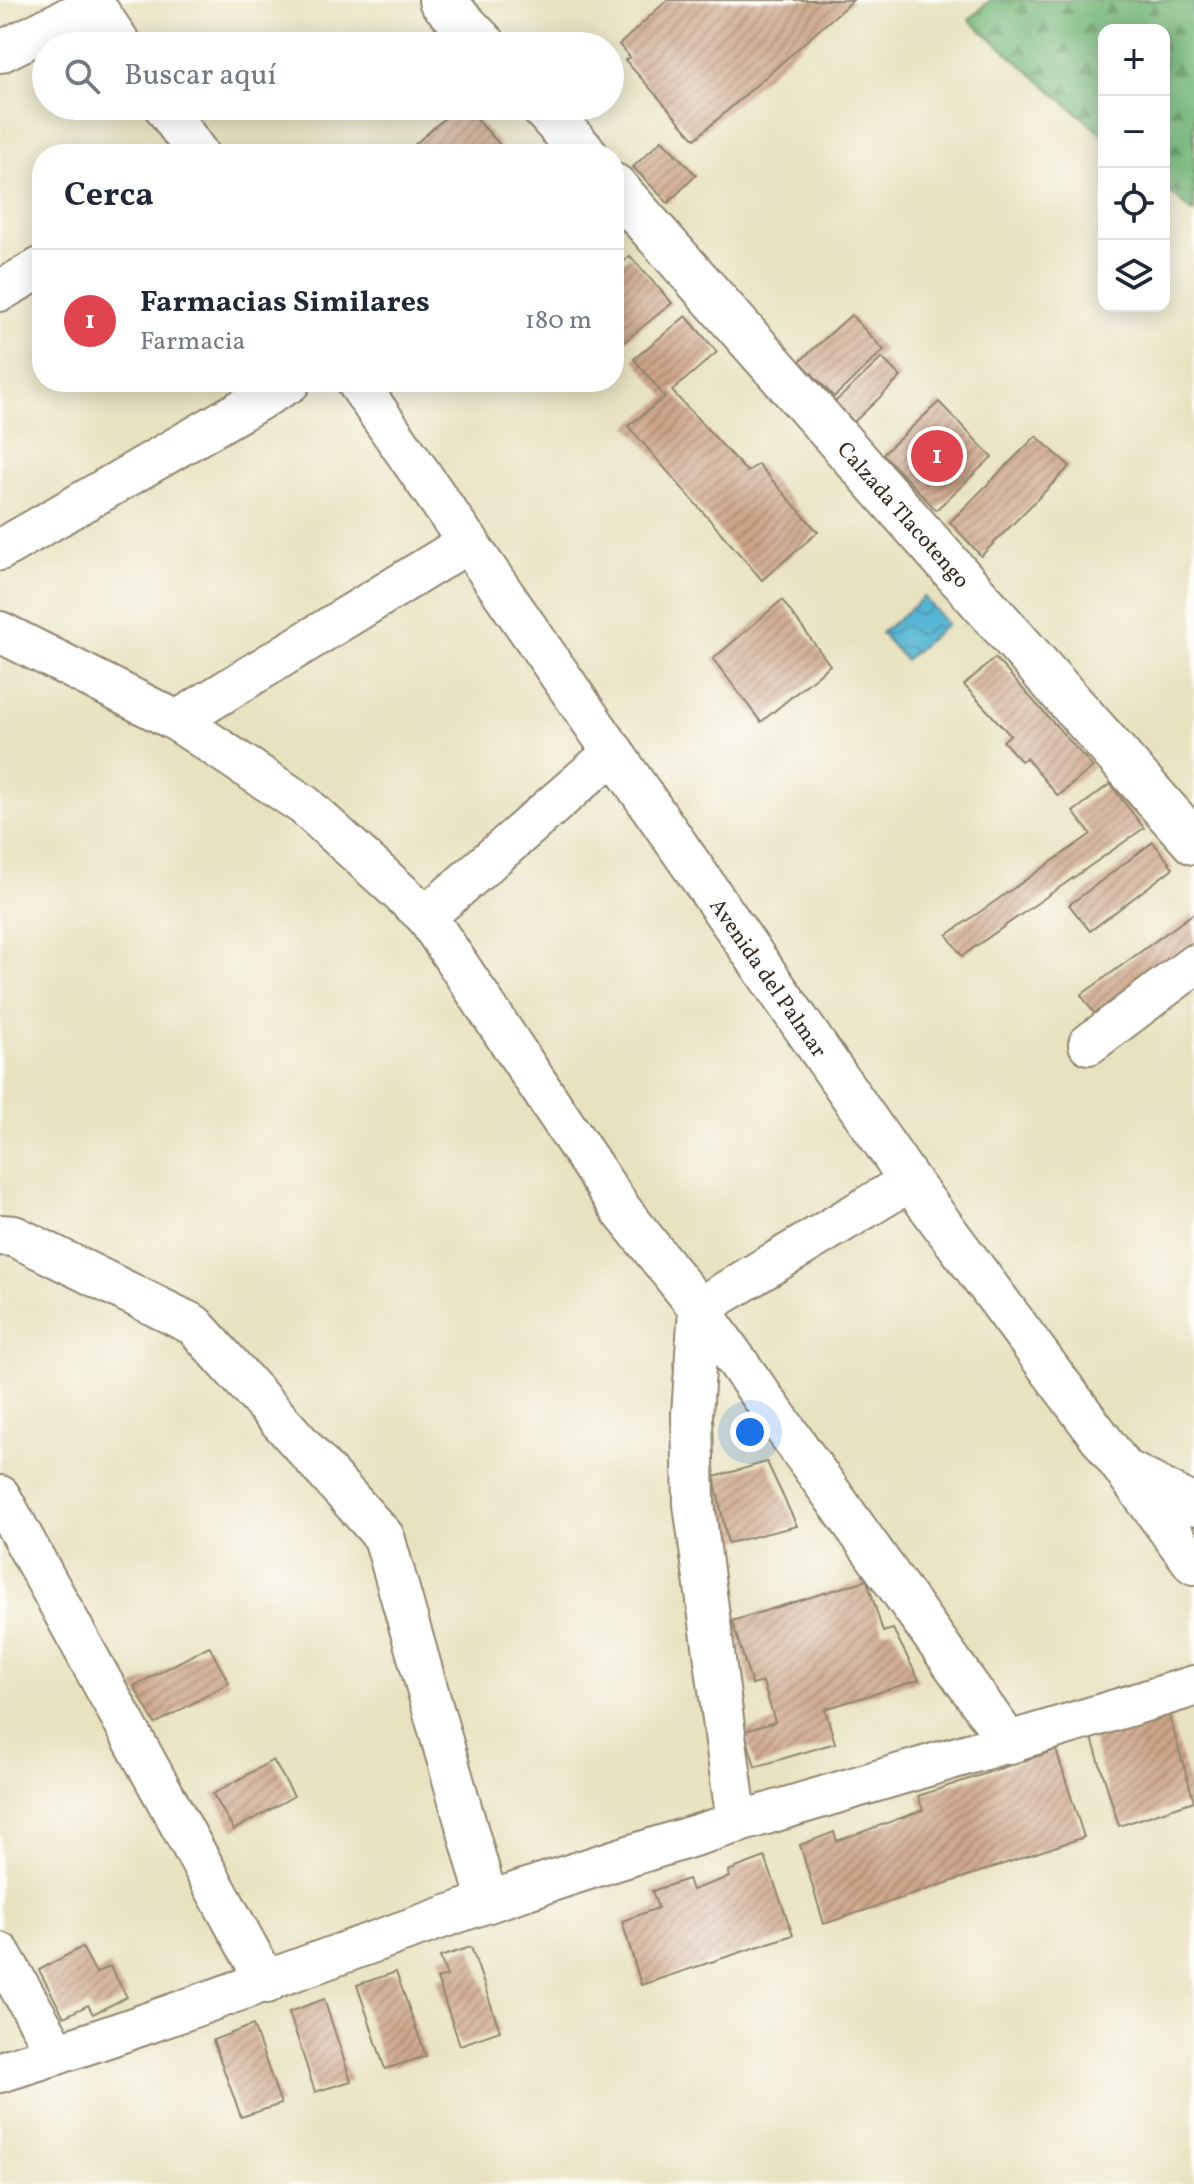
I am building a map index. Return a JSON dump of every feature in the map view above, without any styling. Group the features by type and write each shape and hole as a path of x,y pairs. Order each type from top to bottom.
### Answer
{"street":[{"path":"441,0 472,32"},
{"path":"37,32 92,2 112,32"},
{"path":"0,52 32,35"},
{"path":"174,120 191,144"},
{"path":"555,120 576,144"},
{"name":"Calzada Tlacotengo","path":"624,197 1194,842"},
{"path":"0,291 32,273"},
{"path":"0,550 273,392"},
{"name":"Avenida del Palmar","path":"364,392 910,1181 1194,1564"},
{"path":"177,721 469,542"},
{"path":"0,632 177,721 304,805 426,916 622,1211 699,1308 1010,1744"},
{"path":"426,916 614,752"},
{"path":"1089,1044 1194,965"},
{"path":"699,1308 910,1181"},
{"path":"0,1235 14,1236 194,1325 384,1537 488,1902"},
{"path":"699,1308 692,1415 694,1504 737,1823"},
{"path":"1123,1468 1194,1505"},
{"path":"0,1496 267,1983"},
{"path":"0,2072 267,1983 488,1902 737,1823 1010,1744 1194,1686"},
{"path":"0,1953 58,2054"}],"green space":[{"path":"990,0 1194,0 1194,213 1170,192 1170,24 1098,24 1098,131 969,20"}],"water":[{"path":"924,597 947,624 905,660 881,633"}],"building":[{"path":"667,0 853,0 695,139 625,60 630,57 624,50 624,40"},
{"path":"442,120 478,120 499,144 415,144"},
{"path":"662,140 696,175 668,203 633,167"},
{"path":"630,256 672,303 624,342 624,261"},
{"path":"851,315 884,350 834,397 800,361"},
{"path":"686,316 717,352 672,391 747,472 758,464 818,532 762,580 628,426 665,397 634,359"},
{"path":"882,358 901,377 854,422 835,402"},
{"path":"939,402 992,457 936,510 883,454"},
{"path":"1036,436 1070,466 981,556 950,522"},
{"path":"782,600 830,665 761,722 713,659"},
{"path":"995,658 1093,767 1058,796 1026,758 1021,761 1003,741 1010,735 964,685"},
{"path":"1110,784 1144,828 962,956 947,935 1091,834 1073,812"},
{"path":"1153,842 1173,868 1090,931 1069,905"},
{"path":"1194,913 1194,952 1100,1021 1081,995"},
{"path":"767,1462 797,1526 728,1543 714,1477"},
{"path":"867,1580 883,1632 893,1629 919,1680 825,1709 835,1743 755,1767 745,1731 775,1722 763,1682 752,1685 732,1621"},
{"path":"209,1646 229,1683 155,1724 134,1686"},
{"path":"1168,1712 1194,1801 1119,1826 1091,1735"},
{"path":"1056,1750 1084,1837 824,1924 800,1845 834,1832 837,1841 923,1810 918,1796"},
{"path":"273,1760 294,1796 234,1830 213,1794"},
{"path":"765,1857 793,1935 641,1985 622,1921 658,1908 652,1891 688,1879 692,1890 729,1877 728,1871"},
{"path":"82,1947 96,1973 110,1966 127,1997 93,2014 88,2005 64,2017 39,1970"},
{"path":"471,1947 500,2031 460,2045 437,1979 447,1976 440,1957"},
{"path":"396,1972 426,2056 385,2069 357,1985"},
{"path":"324,1999 351,2081 315,2092 289,2012"},
{"path":"253,2025 281,2104 241,2117 213,2040"}],"place":[{"name":"Farmacias Similares","path":"937,456"}]}
